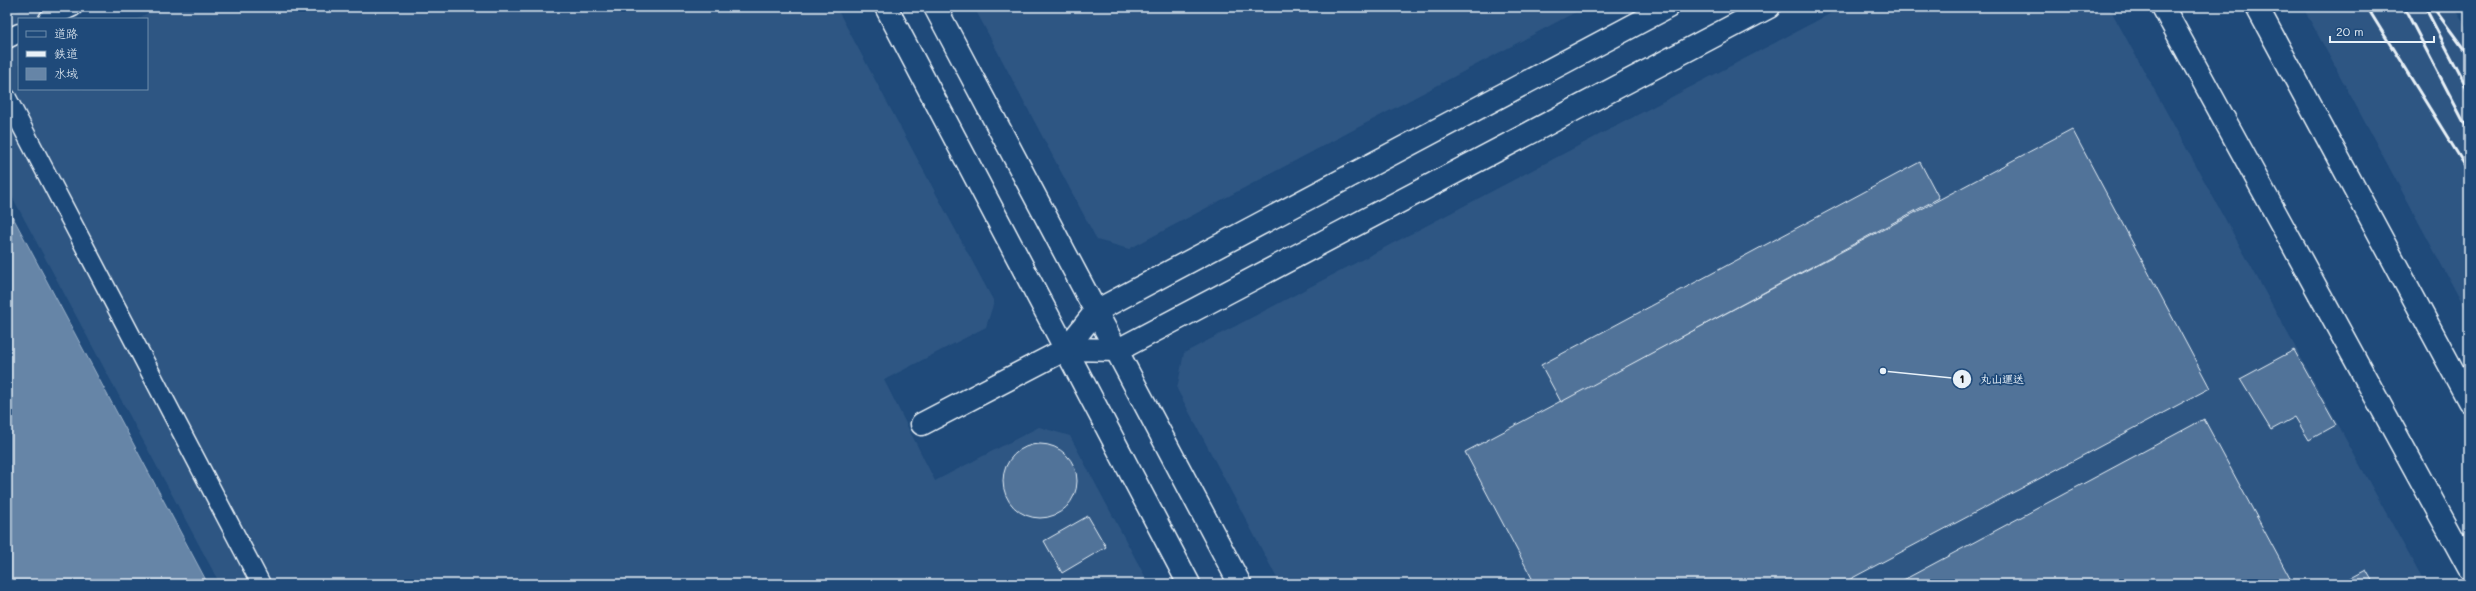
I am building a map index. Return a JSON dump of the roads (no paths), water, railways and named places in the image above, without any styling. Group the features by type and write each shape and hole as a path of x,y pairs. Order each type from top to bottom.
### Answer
{"street":[{"path":"886,7 1189,584"},
{"path":"935,7 1118,350 1240,584"},
{"path":"922,424 1066,349 1096,311 1668,7"},
{"path":"1066,349 1118,350 1769,7"},
{"path":"2163,7 2469,568"},
{"path":"2256,7 2469,401"}],"lane":[{"path":"50,18 73,7"},
{"path":"7,39 18,34"},
{"path":"7,98 262,584"}],"water":[{"path":"7,206 208,584 7,584"}],"railway":[{"path":"2367,7 2469,172"},
{"path":"2404,7 2469,132"},
{"path":"2425,7 2464,82"},
{"path":"2433,7 2469,56"},
{"path":"2469,92 2464,82 2469,95"}],"place":[{"name":"丸山運送","path":"1883,371"}]}
